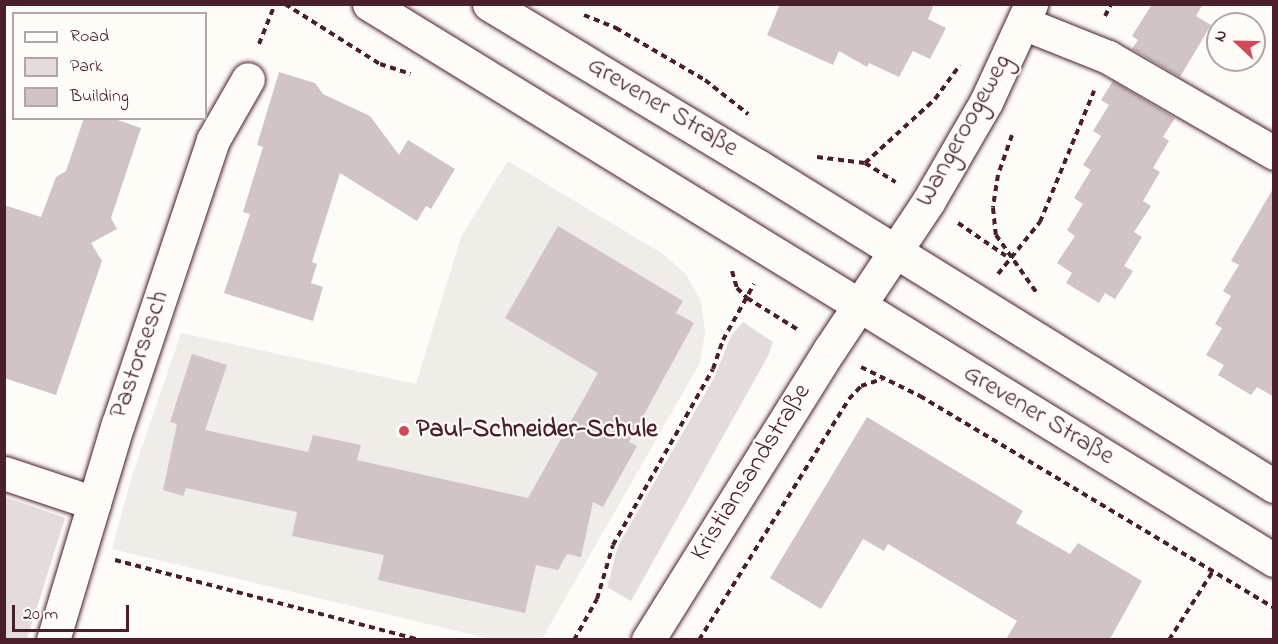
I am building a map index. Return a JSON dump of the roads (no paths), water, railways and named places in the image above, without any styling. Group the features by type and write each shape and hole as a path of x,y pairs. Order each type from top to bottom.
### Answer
{"main road":[{"name":"Grevener Straße","path":"369,4 436,43 857,308 1274,560"},
{"name":"Grevener Straße","path":"489,4 759,166 893,253 1274,486"},
{"name":"Wangeroogeweg","path":"893,253 928,202 986,102 1027,14"},
{"path":"1027,14 1108,57 1274,153"},
{"name":"Pastorsesch","path":"53,639 94,502 213,140 248,79"},
{"path":"857,308 893,253"},
{"name":"Kristiansandstraße","path":"648,639 857,308"},
{"path":"4,473 94,502"}],"place":[{"name":"Paul-Schneider-Schule","path":"404,431"}]}
